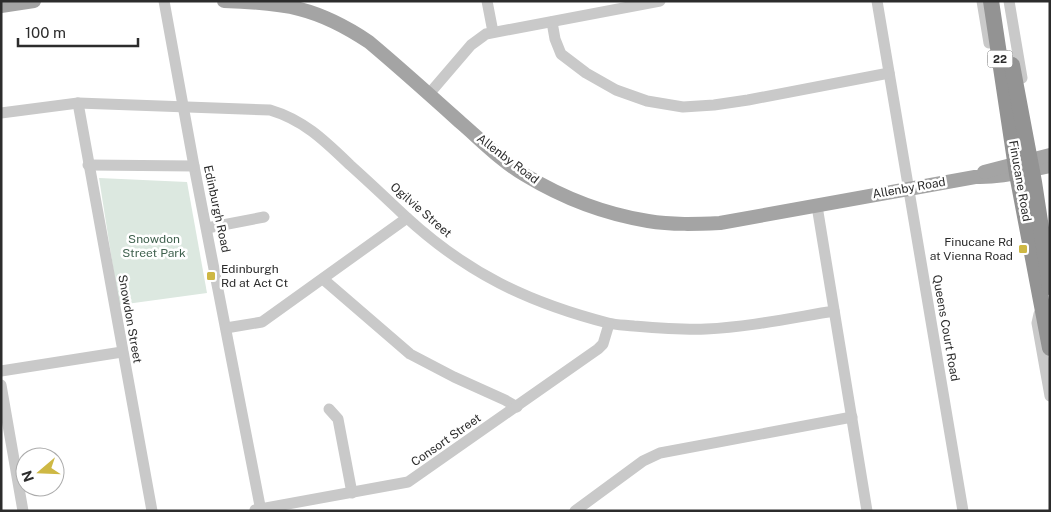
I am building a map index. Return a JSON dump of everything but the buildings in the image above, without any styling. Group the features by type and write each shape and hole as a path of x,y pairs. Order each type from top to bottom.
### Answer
{"highway":[{"name":"Finucane Road","path":"991,1 1009,116 1024,166 1049,283"},
{"name":"Finucane Road","path":"1001,1 1019,101 1024,166 1042,305 1050,348"}],"main road":[{"path":"1,6 34,1"},
{"name":"Allenby Road","path":"224,1 271,2 315,13 348,28 369,42 491,149 523,174 582,204 650,222 720,223 975,176 988,170 1024,166"},
{"path":"1024,166 1050,155"},
{"path":"1024,166 1050,166"}],"street":[{"name":"Edinburgh Road","path":"164,1 226,328 258,510"},
{"path":"487,1 493,32"},
{"path":"429,94 471,45 479,38 493,32 660,1"},
{"name":"Queens Court Road","path":"877,1 964,511"},
{"name":"Finucane Road","path":"982,1 998,92 1002,106 1009,116"},
{"name":"Finucane Road","path":"1009,1 1022,74 1022,88 1019,101"},
{"path":"552,22 555,39 561,54 586,74 616,90 647,101 683,107 748,100 889,73"},
{"name":"Ogilvie Street","path":"1,113 78,103 270,110 287,115 322,138 437,244 461,262 493,281 537,300 609,324 666,329 741,327 834,311"},
{"name":"Snowdon Street","path":"78,103 152,511"},
{"path":"88,165 194,166"},
{"path":"817,206 868,511"},
{"path":"207,228 264,217"},
{"path":"226,328 262,322 408,218"},
{"path":"323,279 410,354 454,377 505,400 517,408"},
{"name":"Finucane Road","path":"1042,305 1037,323 1050,396"},
{"name":"Consort Street","path":"258,510 408,482 517,408 598,349 603,344 609,324"},
{"path":"1,371 122,352"},
{"path":"1,385 24,511"},
{"path":"329,409 338,420 352,493"},
{"path":"575,511 643,461 660,453 852,417"}],"green space":[{"name":"Snowdon Street Park","path":"99,178 187,182 207,293 119,305"}],"place":[{"name":"Finucane Rd at Vienna Road","path":"1023,249"},
{"name":"Edinburgh Rd at Act Ct","path":"211,276"}]}
